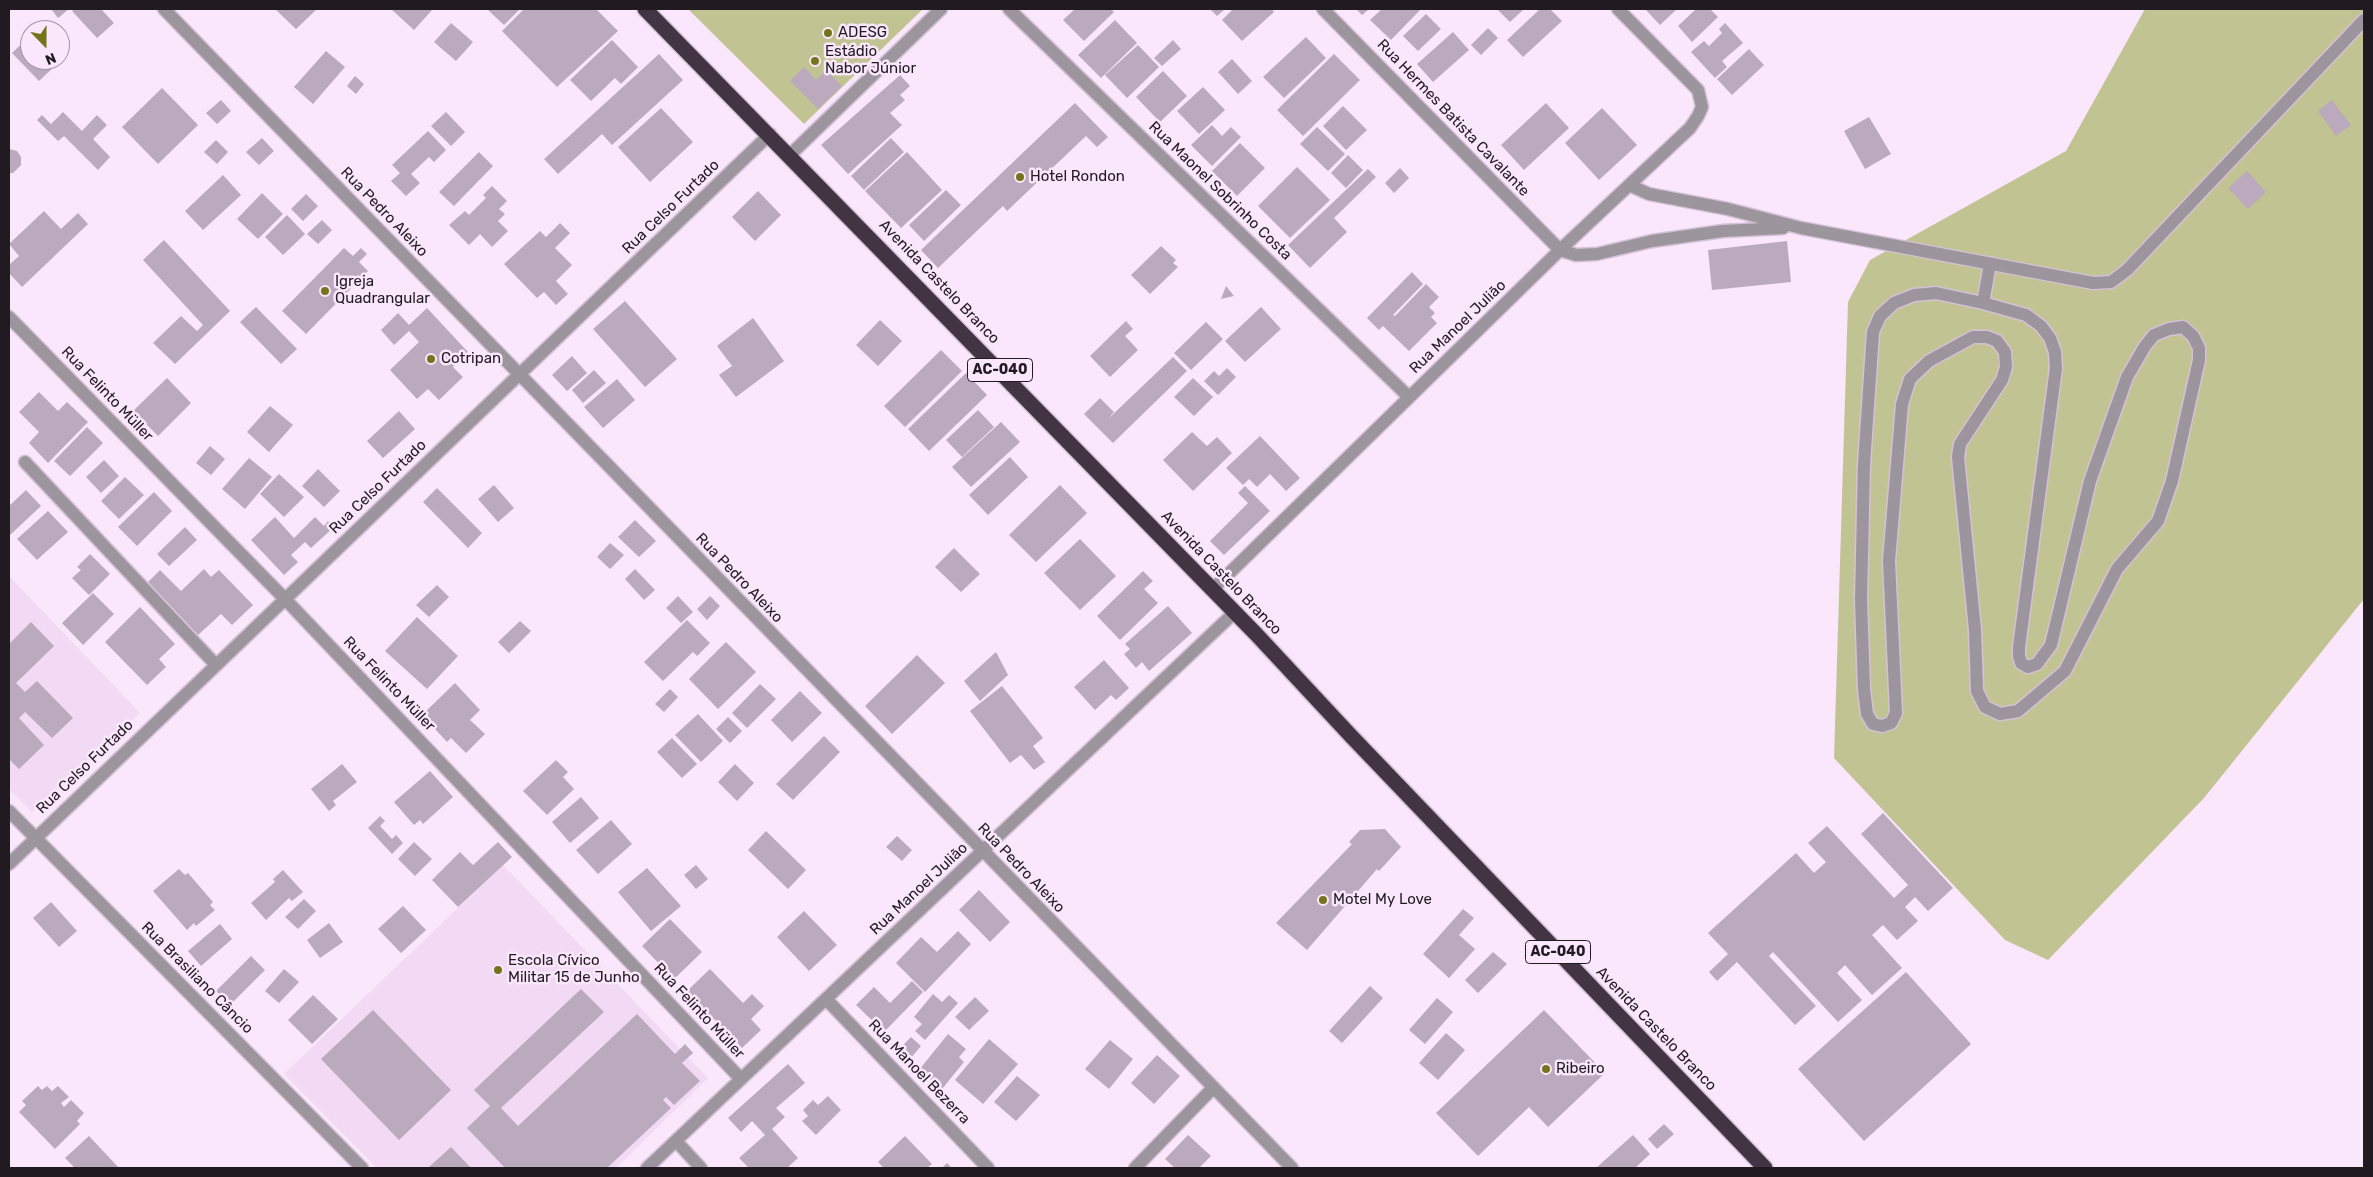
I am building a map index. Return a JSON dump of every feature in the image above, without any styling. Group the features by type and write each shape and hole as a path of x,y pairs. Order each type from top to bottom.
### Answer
{"highway":[{"name":"Avenida Castelo Branco","path":"645,9 770,134 1235,612 1765,1168"}],"street":[{"name":"Rua Pedro Aleixo","path":"164,9 982,852 1292,1168"},
{"path":"790,155 941,9"},
{"name":"Rua Maonel Sobrinho Costa","path":"1009,9 1408,397"},
{"name":"Rua Hermes Batista Cavalante","path":"1323,9 1560,250"},
{"name":"Rua Manoel Julião","path":"1212,589 1560,250 1690,128 1702,107 1701,98 1690,82 1618,9"},
{"path":"1629,185 1649,194 1728,210 1801,228 2093,283 2111,282 2127,270 2364,20"},
{"name":"Rua Celso Furtado","path":"9,864 770,134"},
{"path":"1560,250 1576,255 1597,254 1652,241 1714,232 1801,228"},
{"path":"1983,303 1990,264"},
{"path":"1936,294 1983,303 2026,315 2041,326 2050,338 2055,352 2056,368 2018,656 2021,663 2028,667 2037,664 2050,645 2090,481 2127,377 2144,346 2154,335 2169,329 2183,327 2194,336 2200,348 2200,360 2172,481 2158,522 2117,569 2065,671 2018,711 2000,714 1985,707 1977,691 1974,620 1958,457 1960,444 2002,380 2006,367 2005,352 1997,341 1987,337 1973,337 1929,361 1910,379 1902,404 1889,561 1896,713 1892,723 1882,726 1873,724 1867,714 1864,689 1861,600 1864,464 1873,332 1880,316 1894,303 1914,295 1936,294"},
{"name":"Rua Felinto Müller","path":"9,317 285,599 741,1080"},
{"path":"25,462 216,665"},
{"name":"Rua Manoel Julião","path":"647,1168 1235,612"},
{"name":"Rua Brasiliano Câncio","path":"9,811 362,1168"},
{"name":"Rua Manoel Bezerra","path":"826,999 988,1168"},
{"path":"1135,1168 1213,1088"},
{"path":"676,1141 701,1168"}],"shaded area":[{"path":"9,576 140,713 32,812 9,789"},
{"name":"Escola Cívico Militar 15 de Junho","path":"503,865 708,1078 616,1168 377,1168 284,1074"}],"green space":[{"name":"Estádio Nabor Júnior","path":"688,9 923,9 804,124"},
{"path":"2145,9 2364,9 2364,599 2204,798 2048,960 2005,940 1834,758 1848,302 1870,260 2066,151"}],"building":[{"path":"51,9 69,9 58,18"},
{"path":"75,9 101,9 114,23 97,38 72,11"},
{"path":"275,9 317,9 296,29"},
{"path":"391,9 433,9 414,30"},
{"path":"487,9 520,9 504,25"},
{"path":"524,9 596,9 618,31 557,87 502,31"},
{"path":"1075,9 1111,9 1114,12 1084,41 1063,20"},
{"path":"1210,9 1225,9 1217,16"},
{"path":"1233,9 1272,9 1274,12 1242,41 1222,20"},
{"path":"1356,9 1369,9 1362,15"},
{"path":"1382,9 1421,9 1391,40 1370,20"},
{"path":"1497,9 1524,9 1510,22"},
{"path":"1540,9 1550,9 1562,21 1523,57 1507,40"},
{"path":"1645,9 1677,9 1660,25"},
{"path":"1696,9 1710,9 1718,17 1692,42 1678,26"},
{"path":"1426,14 1441,29 1418,51 1403,36"},
{"path":"1115,20 1137,43 1101,78 1078,55"},
{"path":"451,23 473,42 456,61 434,42"},
{"path":"1725,23 1743,43 1722,61 1727,67 1715,78 1691,52 1704,41 1709,46 1722,33 1719,29"},
{"path":"1488,28 1498,38 1481,55 1471,45"},
{"path":"1453,32 1469,50 1433,82 1417,64"},
{"path":"1306,37 1326,58 1284,98 1263,77"},
{"path":"612,40 638,67 621,84 615,78 591,101 570,80"},
{"path":"1173,40 1181,49 1162,66 1154,58"},
{"path":"20,45 20,61 12,53"},
{"path":"1138,45 1159,67 1127,98 1105,75"},
{"path":"1749,49 1764,65 1732,95 1717,79"},
{"path":"326,51 345,67 313,104 294,87"},
{"path":"659,54 683,80 612,145 602,134 558,174 544,159"},
{"path":"1334,54 1360,80 1303,136 1277,110"},
{"path":"1232,59 1252,81 1238,94 1218,72"},
{"path":"804,67 816,80 826,70 842,86 818,109 790,81"},
{"path":"28,70 51,70 39,81"},
{"path":"1163,71 1187,96 1160,122 1136,97"},
{"path":"900,75 910,86 900,95 905,100 890,113 902,125 848,174 821,145"},
{"path":"355,76 364,84 356,94 347,86"},
{"path":"1203,87 1225,110 1199,134 1177,111"},
{"path":"162,88 198,125 158,164 122,127"},
{"path":"221,100 231,111 217,124 206,113"},
{"path":"2332,100 2351,125 2336,136 2318,111"},
{"name":"Hotel Rondon","path":"1075,103 1108,137 1097,147 1086,136 1007,211 1003,206 938,268 921,250"},
{"path":"1546,103 1569,128 1524,170 1501,145"},
{"path":"1343,106 1367,130 1346,150 1323,126"},
{"path":"661,108 693,142 650,182 618,147"},
{"path":"1602,108 1637,145 1599,180 1565,143"},
{"path":"63,112 82,131 97,115 107,125 93,139 110,157 98,170 64,136 58,141 37,120 42,115 51,124"},
{"path":"446,112 465,132 451,146 431,126"},
{"path":"1869,117 1891,154 1865,169 1844,131"},
{"path":"1212,125 1222,136 1231,127 1241,137 1212,166 1191,145"},
{"path":"1317,127 1345,154 1328,171 1300,144"},
{"path":"428,131 446,150 434,162 429,157 411,174 420,183 406,196 391,181 400,173 392,165"},
{"path":"262,138 274,151 259,165 246,152"},
{"path":"891,138 904,152 864,190 851,176"},
{"path":"216,140 228,152 217,164 204,152"},
{"path":"1240,143 1265,168 1237,196 1212,171"},
{"path":"9,149 17,151 21,157 21,165 13,173 9,173"},
{"path":"479,152 493,166 454,206 439,192"},
{"path":"907,152 942,190 901,228 865,191"},
{"path":"1348,155 1363,170 1346,188 1331,173"},
{"path":"1297,167 1330,200 1290,238 1258,206"},
{"path":"1400,168 1409,178 1394,193 1385,183"},
{"path":"1368,169 1376,177 1334,218 1347,232 1310,268 1288,245"},
{"path":"2247,171 2266,192 2248,209 2228,188"},
{"path":"223,175 241,195 203,230 185,211"},
{"path":"492,186 507,201 499,209 505,214 498,221 508,231 492,247 480,234 469,245 449,225 465,211 469,215 486,198 483,195"},
{"path":"946,190 961,205 924,241 909,225"},
{"path":"758,191 781,215 755,241 732,217"},
{"path":"262,193 283,214 258,239 237,219"},
{"path":"306,194 318,206 303,221 291,209"},
{"path":"44,211 61,229 78,213 88,224 22,287 9,273 9,265 19,256 9,244"},
{"path":"287,215 305,234 283,255 265,237"},
{"path":"322,220 332,230 318,244 307,234"},
{"path":"560,223 570,233 555,248 572,265 556,281 568,294 556,305 544,292 537,298 504,264 540,231 546,237"},
{"path":"164,240 230,311 175,364 153,343 181,316 197,331 203,325 143,260"},
{"path":"1787,241 1791,282 1712,290 1708,250"},
{"path":"1161,246 1176,260 1173,263 1178,267 1150,294 1131,275"},
{"name":"Igreja Quadrangular","path":"344,248 353,256 361,248 367,254 359,262 368,271 306,334 282,311"},
{"path":"1412,272 1423,284 1393,315 1395,316 1426,284 1439,297 1429,307 1435,313 1431,317 1437,323 1409,351 1383,326 1379,330 1367,318"},
{"path":"1226,286 1234,296 1221,299"},
{"path":"625,301 677,359 645,387 593,329"},
{"path":"256,307 297,349 281,364 240,322"},
{"path":"1261,307 1281,329 1245,362 1225,341"},
{"name":"Cotripan","path":"427,308 468,352 453,367 463,377 439,400 428,389 417,399 390,370 419,342 409,331 394,345 381,330 398,313 409,325"},
{"path":"753,318 784,361 736,397 719,375 732,366 717,346"},
{"path":"880,320 902,341 878,366 856,345"},
{"path":"1126,321 1133,329 1125,336 1138,350 1110,377 1090,356"},
{"path":"1206,322 1223,339 1191,370 1174,353"},
{"path":"941,350 962,371 905,427 884,406"},
{"path":"572,356 587,373 567,391 552,375"},
{"path":"1173,357 1187,371 1113,443 1084,414 1100,398 1114,412 1108,419"},
{"path":"1227,368 1236,377 1218,395 1204,381 1214,371 1219,376"},
{"path":"594,370 606,383 583,403 572,390"},
{"path":"966,373 987,395 929,451 908,429"},
{"path":"167,378 191,403 158,436 133,411"},
{"path":"1193,378 1213,397 1194,416 1174,397"},
{"path":"617,379 635,400 603,428 584,407"},
{"path":"39,392 58,411 67,402 88,422 48,463 29,443 39,432 19,412"},
{"path":"270,406 293,425 269,452 247,432"},
{"path":"978,410 994,427 962,457 946,440"},
{"path":"399,411 415,429 383,458 367,441"},
{"path":"1001,422 1020,442 971,487 952,467"},
{"path":"87,427 103,443 70,476 54,461"},
{"path":"1192,432 1207,446 1217,437 1232,453 1193,491 1163,460"},
{"path":"1260,436 1300,478 1286,491 1270,474 1257,487 1249,479 1243,485 1226,468"},
{"path":"210,446 225,459 211,475 196,463"},
{"path":"1010,457 1028,477 988,515 969,495"},
{"path":"249,458 272,477 245,509 222,489"},
{"path":"104,460 119,476 101,493 86,477"},
{"path":"318,469 340,491 324,507 302,486"},
{"path":"279,474 304,497 284,517 260,494"},
{"path":"125,477 144,495 119,519 101,501"},
{"path":"494,485 514,508 498,522 478,499"},
{"path":"1060,485 1087,513 1036,562 1009,535"},
{"path":"1245,486 1270,511 1224,555 1210,541 1248,503 1238,493"},
{"path":"437,488 482,533 468,548 423,502"},
{"path":"26,490 41,506 9,536 9,506"},
{"path":"154,492 172,511 137,546 118,527"},
{"path":"48,511 68,532 37,560 17,539"},
{"path":"275,517 294,538 315,517 324,526 328,521 334,527 311,548 305,542 291,555 298,562 284,575 251,540"},
{"path":"635,520 656,541 639,557 618,537"},
{"path":"185,527 197,540 169,566 157,554"},
{"path":"1080,539 1116,576 1080,610 1044,573"},
{"path":"610,543 624,555 610,569 597,557"},
{"path":"954,548 980,574 961,592 935,567"},
{"path":"90,554 110,574 89,595 72,578 81,570 77,567"},
{"path":"204,569 211,577 219,570 253,605 232,625 221,614 198,635 148,582 160,570 181,591"},
{"path":"635,569 655,590 644,600 625,579"},
{"path":"1143,571 1153,581 1144,589 1158,603 1120,640 1097,616"},
{"path":"437,585 449,597 429,617 416,605"},
{"path":"93,593 114,614 83,645 62,623"},
{"path":"678,596 693,612 681,623 666,608"},
{"path":"710,596 720,606 707,620 697,609"},
{"path":"1168,606 1192,633 1149,671 1142,662 1136,668 1124,654 1130,649 1125,644"},
{"path":"140,607 175,644 159,659 166,667 147,685 105,642"},
{"path":"417,617 458,656 427,689 385,651"},
{"path":"687,620 710,643 697,656 693,652 663,681 644,662"},
{"path":"520,621 531,631 509,653 498,642"},
{"path":"31,622 54,646 16,683 25,692 37,681 73,718 52,738 25,712 19,718 44,745 19,769 9,759 9,644"},
{"path":"726,642 756,672 718,709 689,679"},
{"path":"996,652 1008,675 980,701 964,681"},
{"path":"917,655 945,683 892,734 865,706"},
{"path":"1104,660 1129,688 1116,700 1111,695 1095,710 1074,687"},
{"path":"455,683 480,710 470,720 485,734 466,753 451,738 447,742 422,715"},
{"path":"760,684 776,699 747,728 732,713"},
{"path":"1002,686 1043,738 1033,746 1045,762 1034,770 1021,755 1010,763 970,711"},
{"path":"670,689 678,697 664,712 655,704"},
{"path":"800,691 822,713 792,742 771,720"},
{"path":"698,714 723,741 701,762 675,735"},
{"path":"728,717 742,731 730,743 716,729"},
{"path":"824,736 840,752 793,800 776,784"},
{"path":"672,738 697,764 682,778 657,752"},
{"path":"556,760 568,772 563,777 574,789 547,815 523,791"},
{"path":"342,764 357,782 333,801 336,805 329,811 311,789"},
{"path":"735,764 754,783 737,801 718,782"},
{"path":"430,771 453,797 423,824 420,820 414,825 394,802"},
{"path":"581,797 599,818 570,843 552,822"},
{"path":"1883,813 1953,888 1928,911 1915,897 1905,907 1918,921 1897,940 1883,925 1872,935 1902,968 1872,995 1845,965 1837,973 1862,1000 1838,1022 1773,952 1769,956 1816,1006 1795,1025 1737,962 1717,981 1709,972 1728,954 1708,933 1796,853 1814,873 1826,862 1808,843 1827,826 1894,898 1908,885 1861,834"},
{"path":"380,816 385,821 380,826 392,839 396,835 403,843 392,854 368,828"},
{"path":"611,820 632,844 598,874 576,850"},
{"name":"Motel My Love","path":"1385,829 1401,847 1379,871 1377,869 1307,950 1276,923 1352,844 1349,842 1360,830"},
{"path":"766,831 806,870 788,889 748,850"},
{"path":"897,836 912,850 902,861 886,847"},
{"path":"414,842 432,859 415,876 398,859"},
{"path":"498,842 512,857 458,907 432,880 460,852 473,865"},
{"path":"696,865 708,879 696,889 684,875"},
{"path":"647,868 681,906 651,931 618,892"},
{"path":"179,869 185,875 188,873 213,902 210,905 215,910 196,926 194,923 187,930 153,891"},
{"path":"283,870 303,892 292,901 289,898 266,920 251,903 275,882 273,879"},
{"path":"979,890 1010,922 990,942 959,910"},
{"path":"304,899 316,911 298,929 285,917"},
{"path":"51,902 77,931 59,947 33,918"},
{"path":"403,906 426,930 401,953 378,929"},
{"path":"1463,909 1474,918 1459,935 1475,949 1449,978 1423,954"},
{"path":"804,911 837,945 809,971 777,937"},
{"path":"670,919 702,952 674,979 642,946"},
{"path":"329,923 343,942 320,958 307,940"},
{"path":"220,924 232,939 201,966 188,951"},
{"path":"958,931 971,944 925,992 896,963 921,937 937,952"},
{"path":"1493,952 1507,964 1478,993 1465,980"},
{"path":"251,956 265,970 230,1005 216,991"},
{"path":"284,969 299,982 279,1003 265,991"},
{"path":"710,969 743,1003 752,994 764,1006 751,1019 761,1030 742,1048 687,991"},
{"path":"1906,972 1971,1044 1864,1141 1798,1069"},
{"path":"912,981 923,992 884,1032 856,1005 874,987 890,1003"},
{"path":"1370,986 1383,998 1342,1043 1329,1031"},
{"path":"581,989 604,1012 501,1108 518,1126 637,1014 675,1054 685,1044 693,1053 682,1063 700,1081 674,1105 666,1097 663,1100 671,1108 607,1168 505,1168 467,1128 490,1106 474,1090"},
{"path":"933,994 942,1002 949,995 958,1003 925,1040 915,1031 922,1024 914,1017"},
{"path":"313,995 338,1019 312,1044 288,1020"},
{"path":"975,997 989,1011 969,1030 955,1017"},
{"path":"1437,998 1453,1012 1425,1044 1409,1030"},
{"path":"373,1010 451,1090 399,1140 321,1059"},
{"name":"Ribeiro","path":"1544,1010 1605,1073 1548,1127 1529,1107 1478,1156 1436,1113"},
{"path":"1446,1033 1465,1050 1438,1080 1419,1063"},
{"path":"948,1034 966,1049 959,1057 964,1062 942,1089 919,1070"},
{"path":"911,1037 921,1046 909,1060 898,1050"},
{"path":"989,1039 1018,1064 983,1104 955,1080"},
{"path":"1110,1040 1133,1059 1109,1089 1085,1069"},
{"path":"1157,1055 1180,1076 1154,1104 1131,1083"},
{"path":"788,1064 805,1083 776,1108 785,1117 772,1129 798,1158 787,1168 749,1168 739,1158 765,1135 752,1121 741,1132 728,1118"},
{"path":"1017,1076 1040,1095 1016,1121 994,1102"},
{"path":"38,1086 42,1090 47,1086 52,1091 58,1086 69,1097 61,1103 64,1107 71,1100 84,1113 77,1121 80,1124 55,1149 19,1112 26,1105 22,1101"},
{"path":"828,1096 841,1110 816,1135 802,1121 808,1116 803,1110 813,1100 818,1105"},
{"path":"1664,1124 1674,1134 1657,1149 1648,1139"},
{"path":"1188,1135 1211,1156 1199,1168 1175,1168 1165,1159"},
{"path":"1633,1135 1650,1154 1635,1168 1596,1168"},
{"path":"89,1136 119,1168 75,1168 65,1158"},
{"path":"905,1136 932,1164 927,1168 884,1168 878,1162"},
{"path":"451,1147 471,1168 428,1168"},
{"path":"947,1163 952,1168 942,1168"}],"place":[{"name":"ADESG","path":"828,33"},
{"name":"Estádio Nabor Júnior","path":"815,61"},
{"name":"Hotel Rondon","path":"1020,177"},
{"name":"Igreja Quadrangular","path":"325,291"},
{"name":"Cotripan","path":"431,359"},
{"name":"Motel My Love","path":"1323,900"},
{"name":"Escola Cívico Militar 15 de Junho","path":"498,970"},
{"name":"Ribeiro","path":"1546,1069"}]}
